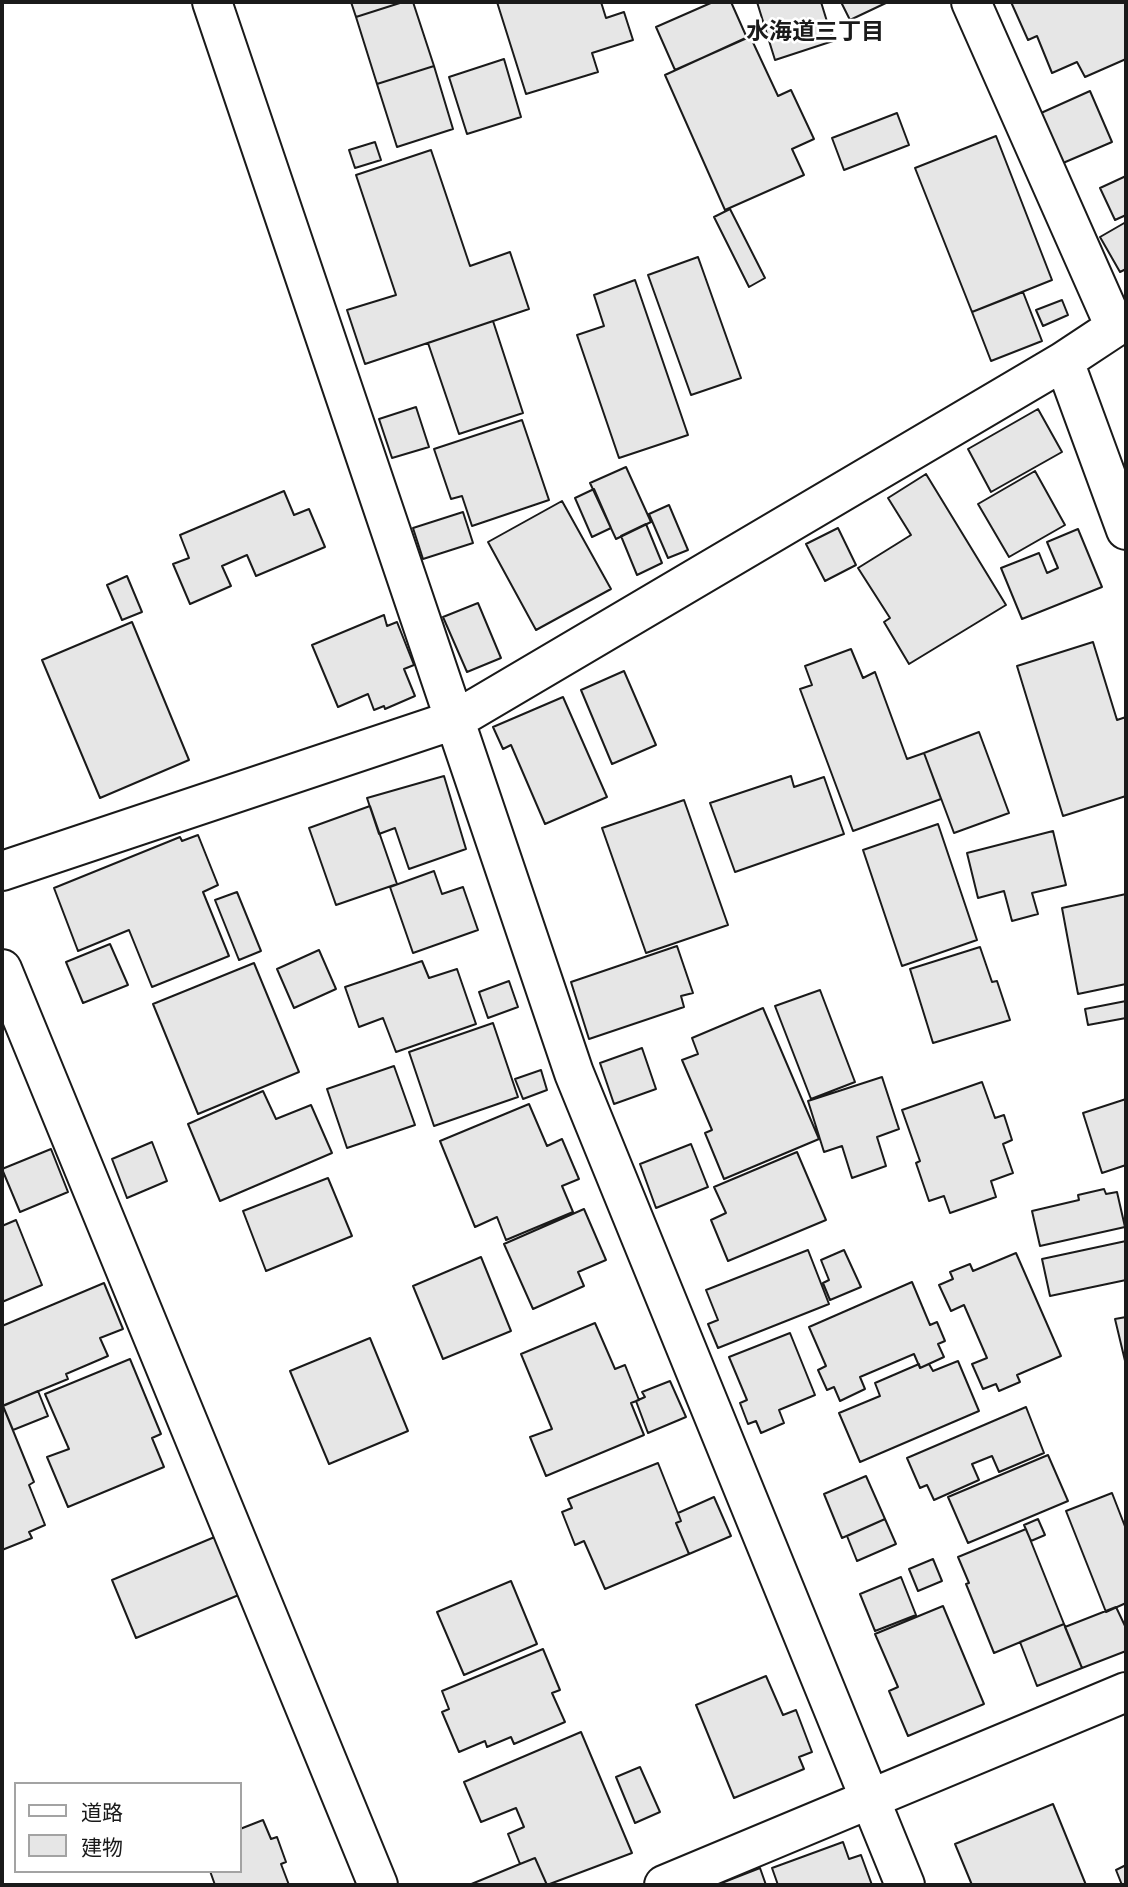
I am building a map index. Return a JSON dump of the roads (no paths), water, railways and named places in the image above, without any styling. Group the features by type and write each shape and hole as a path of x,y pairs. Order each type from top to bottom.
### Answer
{"street":[{"path":"212,2 457,719 574,1073 905,1885"},
{"path":"2,871 457,719 1064,360 1121,323 971,2"},
{"path":"1064,360 1126,530"},
{"path":"2,969 378,1885"},
{"path":"664,1885 1126,1692"}],"district":[{"name":"水海道三丁目","path":"815,30"}]}
